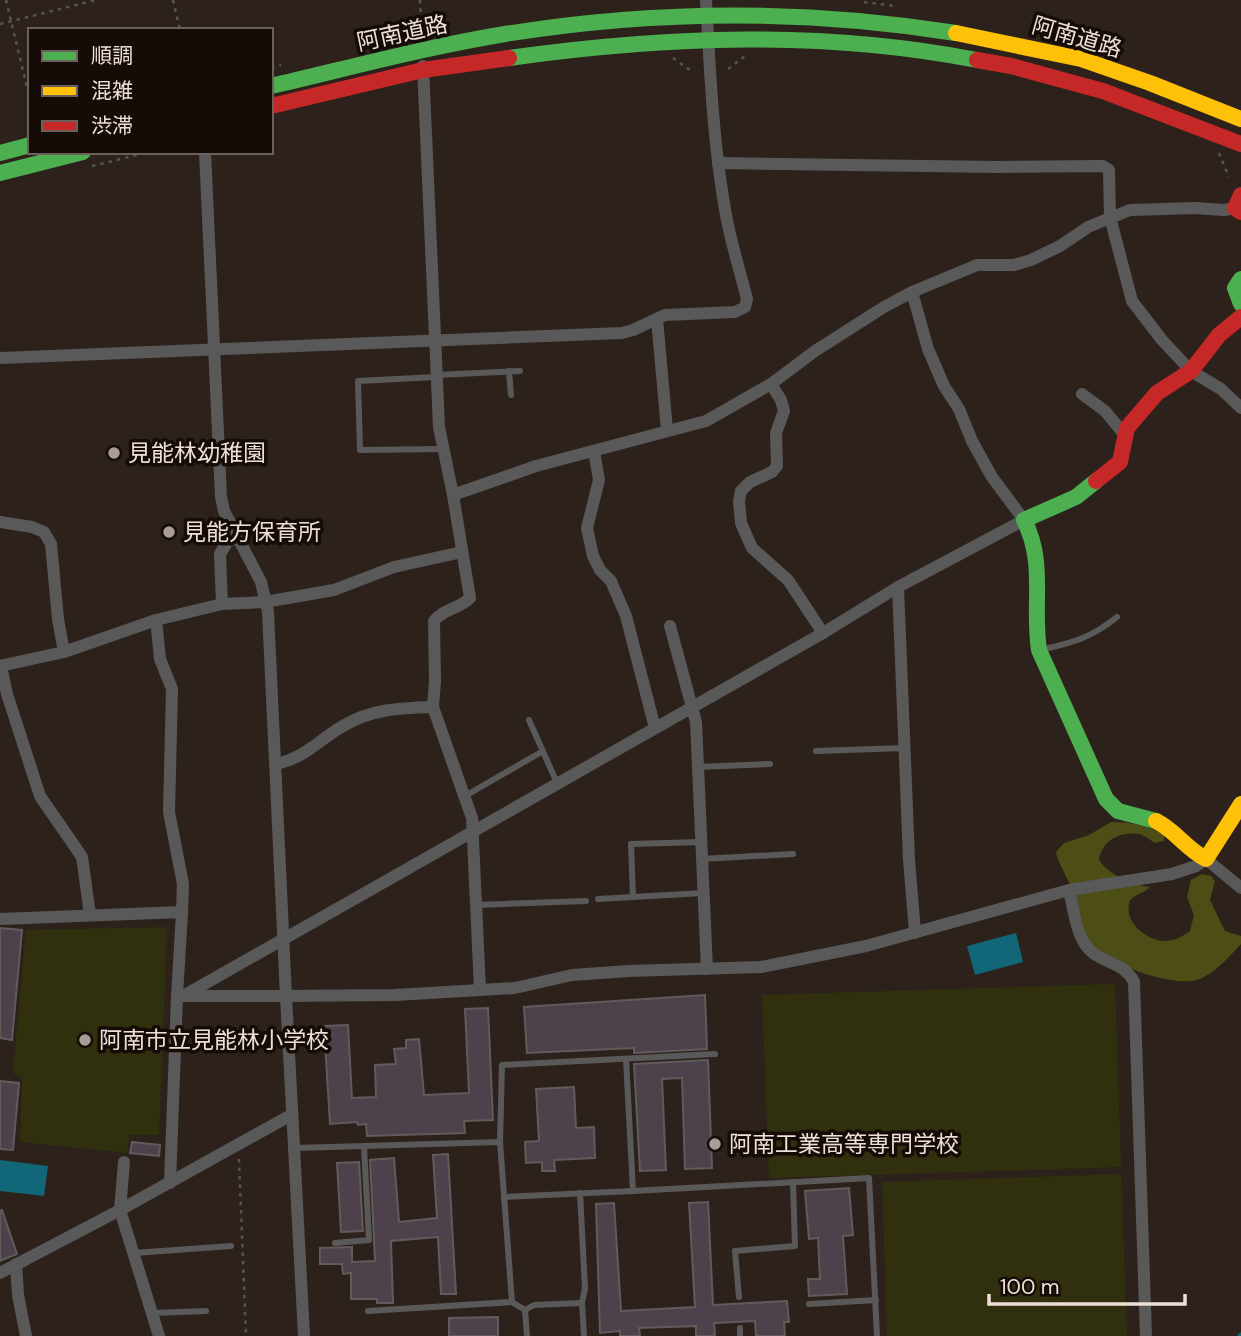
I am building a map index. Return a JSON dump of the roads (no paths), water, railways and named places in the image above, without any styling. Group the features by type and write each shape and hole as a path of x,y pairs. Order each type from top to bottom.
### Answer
{"main road":[{"name":"阿南道路","path":"273,86 505,34 706,7 906,24 980,36 1059,53 1113,70 1241,119"},
{"name":"阿南道路","path":"273,106 423,70 550,52 708,38 850,41 933,51 998,64 1103,91 1241,144"},
{"path":"0,153 28,146"},
{"path":"0,173 75,154"},
{"path":"1241,279 1234,290 1241,304"},
{"path":"1241,317 1219,335 1191,371 1157,393 1124,434 1124,455 1120,462 1076,497 1024,520 1032,536 1037,557 1036,631 1039,650 1106,799 1113,809 1122,814 1149,817 1161,823 1188,848 1206,859 1241,804"}],"street":[{"path":"0,358 622,333 666,314 735,312 745,307 747,299 726,218 718,163 706,7"},
{"path":"422,51 439,427 470,598 464,605 440,614 434,621 433,706 472,818 480,990"},
{"path":"205,154 221,497 224,512 261,582 268,612 304,1336"},
{"path":"718,163 1103,166 1109,170 1110,217 1132,301 1162,340 1191,371 1221,389 1241,408"},
{"path":"453,495 536,466 706,421 771,384 815,351 912,292 977,265 1014,265 1031,260 1060,246 1088,227 1130,210 1224,210 1239,205"},
{"path":"180,996 823,633 898,587 1024,520 992,477 972,441 960,409 944,386 928,349 912,292"},
{"path":"657,319 667,430"},
{"path":"771,384 784,411 776,433 777,466 772,472 750,482 741,491 741,523 751,548 789,580 823,633"},
{"path":"1082,394 1105,411 1124,434"},
{"path":"594,450 598,480 587,528 593,556 600,570 611,581 626,616 655,728"},
{"path":"0,522 32,527 44,532 51,544 64,652"},
{"path":"222,604 220,554 228,541 238,538"},
{"path":"90,915 82,857 46,809 40,796 7,694 1,666 64,652 156,620 222,604 265,602 334,590 394,567 462,552"},
{"path":"898,587 915,933"},
{"path":"156,620 160,659 172,689 169,812 183,884 170,1183"},
{"path":"670,626 696,722 707,969"},
{"path":"277,764 304,755 343,725 370,713 384,709 433,706"},
{"path":"180,996 395,995 515,988 572,975 761,967 866,946 1069,890 1172,874 1196,866 1206,859 1241,888"},
{"path":"1069,890 1080,936 1091,952 1129,972 1134,982 1146,1336"},
{"path":"0,919 182,912"},
{"path":"0,1273 291,1115"},
{"path":"124,1162 120,1210 159,1336"},
{"path":"16,1264 18,1295 26,1336"}],"lane":[{"path":"509,371 511,395"},
{"path":"443,449 360,450 358,381 520,371"},
{"path":"1039,650 1076,642 1099,632 1117,617"},
{"path":"529,720 557,783"},
{"path":"816,751 905,748"},
{"path":"465,796 543,751"},
{"path":"698,767 770,764"},
{"path":"633,897 631,844 701,842"},
{"path":"701,859 793,854"},
{"path":"598,899 703,893"},
{"path":"477,905 586,901"},
{"path":"512,1302 500,1142 502,1065 715,1054"},
{"path":"626,1059 633,1191"},
{"path":"293,1148 500,1142"},
{"path":"335,1243 369,1240 364,1147"},
{"path":"504,1196 869,1178 877,1336"},
{"path":"739,1297 735,1251 795,1246 793,1182"},
{"path":"580,1193 585,1288 582,1303 584,1336"},
{"path":"134,1253 231,1247"},
{"path":"808,1304 876,1300"},
{"path":"368,1311 512,1302 525,1310"},
{"path":"525,1310 534,1305 582,1303"},
{"path":"525,1310 527,1336"},
{"path":"152,1313 206,1311"},
{"path":"740,1328 740,1336"}],"water":[{"path":"1016,933 1023,962 975,975 967,946"},
{"path":"0,1160 48,1166 44,1196 0,1191"}],"place":[{"name":"見能林幼稚園","path":"114,453"},
{"name":"見能方保育所","path":"169,532"},
{"name":"阿南市立見能林小学校","path":"85,1040"},
{"name":"阿南工業高等専門学校","path":"715,1144"}]}
